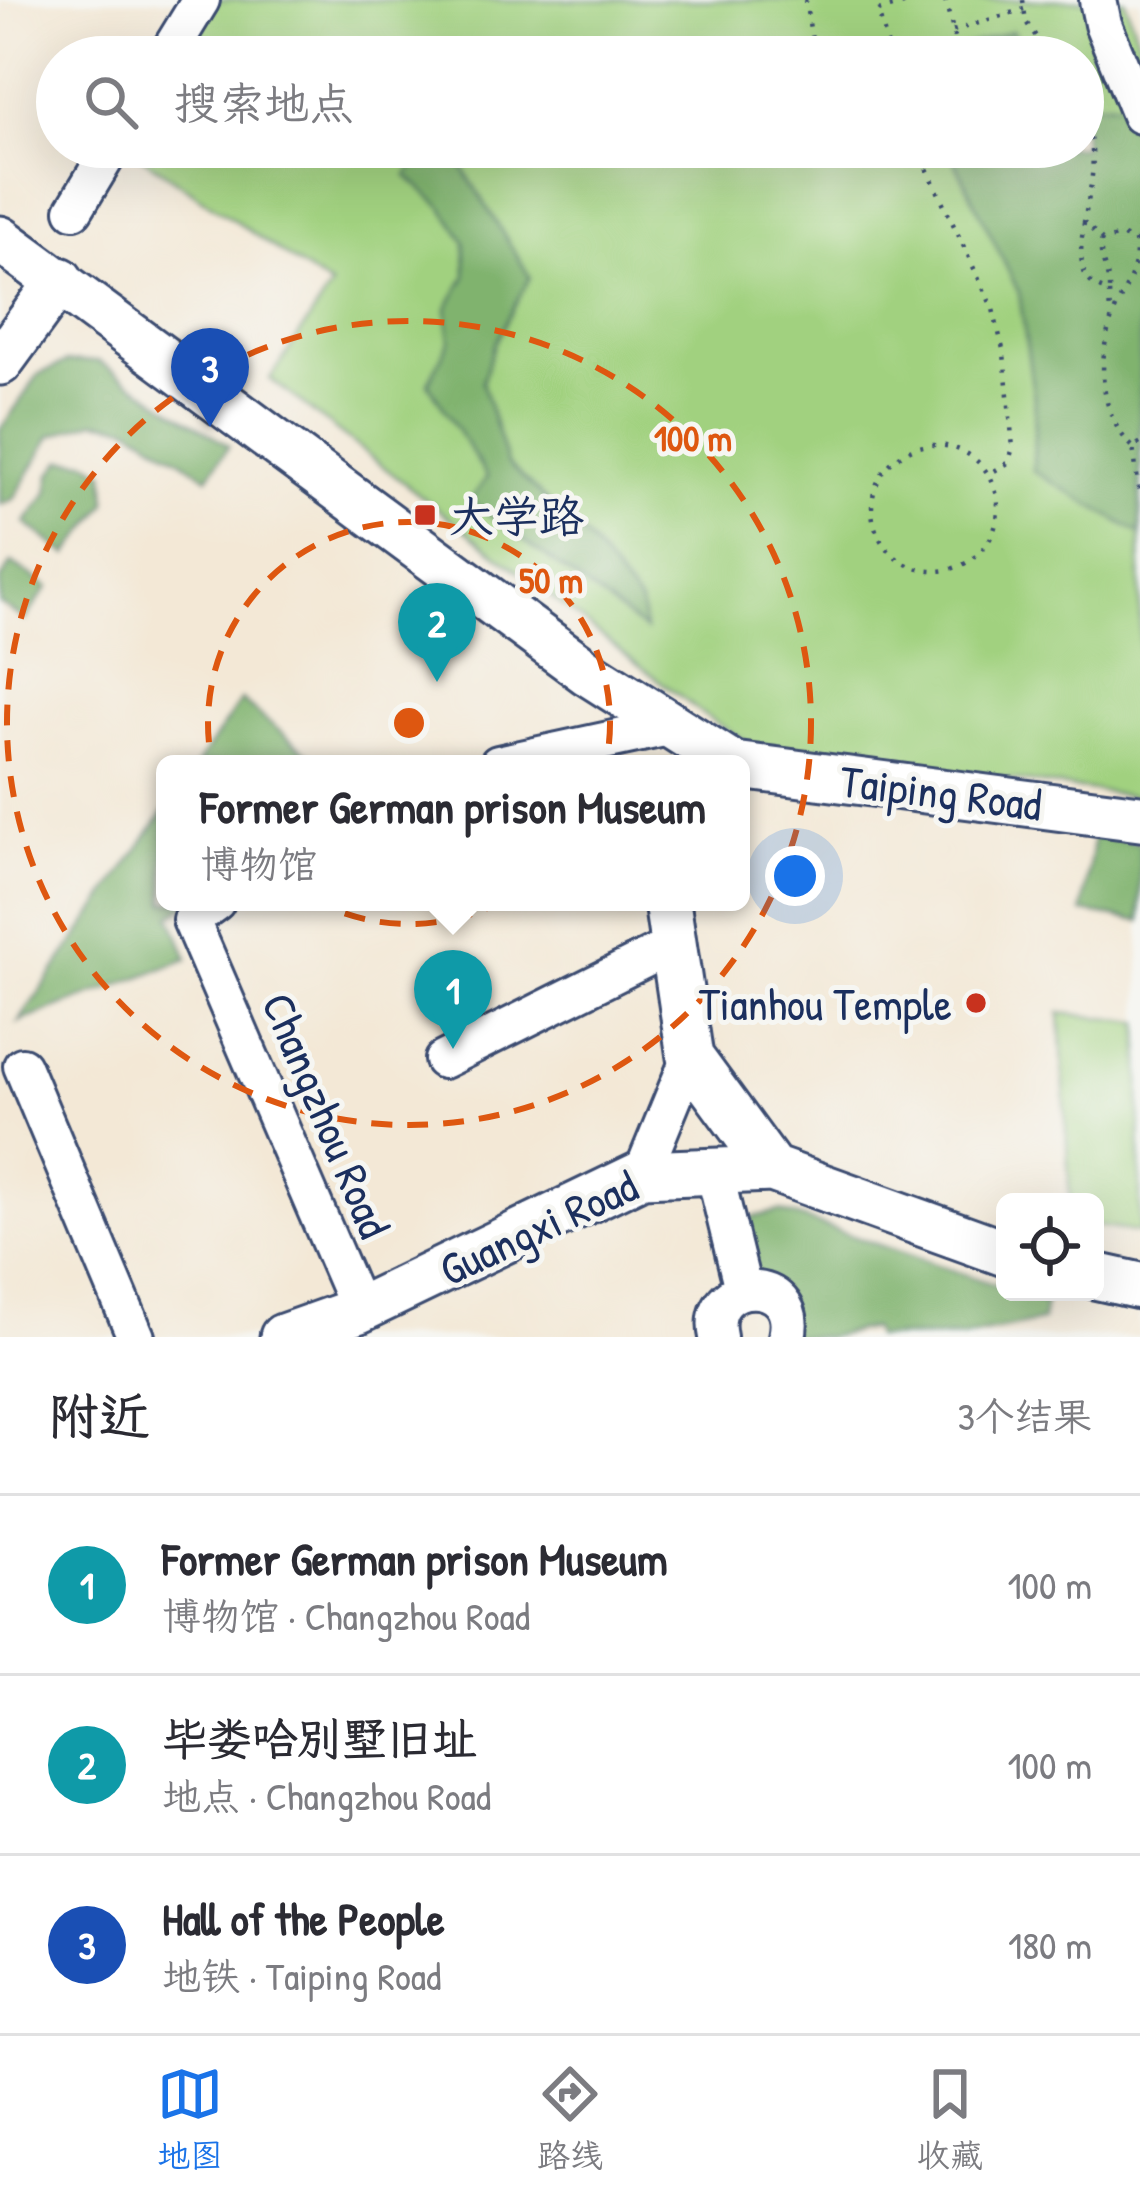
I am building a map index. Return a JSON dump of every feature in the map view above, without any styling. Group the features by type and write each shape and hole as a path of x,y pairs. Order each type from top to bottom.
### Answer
{"main road":[{"path":"0,310 31,259"},
{"path":"0,362 31,259"},
{"path":"31,259 586,672 667,746 700,755"},
{"name":"Taiping Road","path":"750,767 1140,818"},
{"path":"670,924 690,1057 772,1169"},
{"name":"Guangxi Road","path":"284,1337 359,1310 643,1174 772,1169 996,1250"},
{"path":"1104,1278 1140,1286"}],"street":[{"path":"179,36 201,0"},
{"path":"1098,0 1140,115"},
{"path":"74,210 99,168"},
{"path":"582,755 667,746"},
{"name":"Changzhou Road","path":"204,911 191,920 359,1310"},
{"path":"443,1060 670,924"},
{"path":"643,1174 690,1057"},
{"path":"22,1066 136,1337"},
{"path":"714,1171 743,1289"},
{"path":"718,1337 717,1315 743,1289 776,1297 788,1316 787,1337"}],"path":[{"path":"805,0 811,36"},
{"path":"878,0 885,36"},
{"path":"878,11 918,0"},
{"path":"945,0 954,36"},
{"path":"1023,0 1026,22 1036,36"},
{"path":"953,31 1024,9"},
{"path":"927,168 993,309 1004,353 1013,448 1008,463 989,474"},
{"path":"1094,168 1079,259 1097,289 1109,291"},
{"path":"1084,222 1102,240"},
{"path":"1102,240 1123,236 1135,241 1138,249 1139,265 1111,322"},
{"path":"1102,240 1099,251 1109,276 1111,322 1105,399 1116,432 1137,445 1140,496"},
{"path":"955,448 989,474 997,494 998,516 982,552 966,564 947,571 908,566 879,539 872,520 872,498 879,478 893,460 911,449 955,448"}],"green space":[{"path":"212,0 1125,0 1140,45 1140,797 753,745 705,716 270,379 331,287 158,168 1104,168 1104,36 187,36"},
{"path":"1122,102 1140,148 1140,534 1033,471 1035,405 1019,293 958,168 1104,168 1104,103"},
{"path":"413,168 463,168 530,277 494,345 482,382 507,463 589,541 641,605 645,630 470,501 487,477 428,383 450,340 447,308 466,276 465,242 443,208 407,176"},
{"path":"98,361 229,446 208,477 128,426 95,421 51,436 14,499 0,505 0,430 39,374 67,362"},
{"path":"62,460 87,461 105,472 107,503 68,555 25,523 48,493 51,474"},
{"path":"12,563 48,587 25,620 0,604 0,581"},
{"path":"241,700 310,755 203,755"},
{"path":"156,823 156,911 178,911 171,916 188,959 19,1022"},
{"path":"1094,835 1140,843 1140,921 1082,912"},
{"path":"1060,1013 1140,1022 1140,1233 1104,1227 1104,1193 1070,1193"},
{"path":"780,1211 996,1285 996,1301 1045,1302 1042,1321 962,1337 874,1337 872,1328 825,1337 767,1337 744,1219"}],"place":[{"name":"Hall of the People","path":"210,427"},
{"name":"大学路","path":"425,515"},
{"name":"毕娄哈别墅旧址","path":"437,682"},
{"name":"Tianhou Temple","path":"976,1003"},
{"name":"Former German prison Museum","path":"453,1049"}]}
